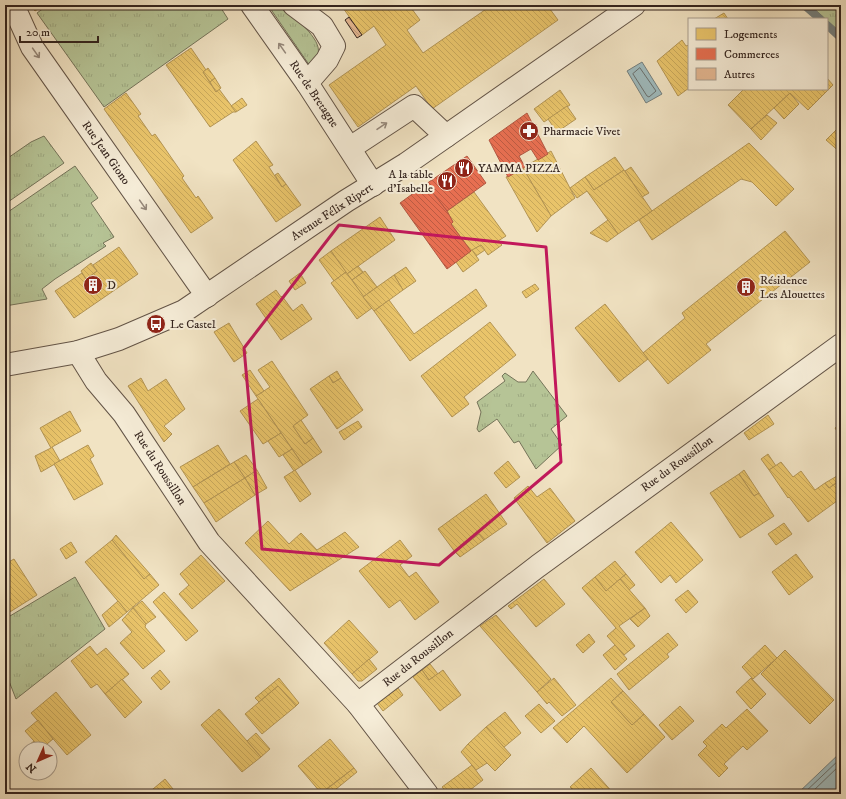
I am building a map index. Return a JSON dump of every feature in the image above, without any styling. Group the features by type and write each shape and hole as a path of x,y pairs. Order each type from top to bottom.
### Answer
{"street":[{"name":"Rue Jean Giono","path":"13,5 32,47 207,296"},
{"name":"Rue de Bretagne","path":"252,5 307,83 373,185"},
{"path":"294,5 322,26 334,46 328,60 307,83"},
{"name":"Avenue Félix Ripert","path":"5,365 78,352 119,339 156,324 184,310 446,136 627,7"},
{"path":"350,148 414,106 446,136"},
{"name":"Rue du Roussillon","path":"78,352 96,381 124,414 209,542 358,704 538,566 841,345"},
{"path":"358,704 427,794"}],"highlighted area":[{"path":"339,225 546,247 561,462 439,565 262,549 244,348"}],"green space":[{"path":"48,5 219,5 228,19 104,107 37,13"},
{"path":"270,5 276,6 291,15 305,28 316,41 318,47 318,60 310,66 272,11"},
{"path":"810,5 841,5 841,33 828,21 828,18 824,18"},
{"path":"44,136 64,163 8,202 5,199 5,160 31,142"},
{"path":"75,166 98,198 91,203 114,237 103,243 106,246 42,289 47,299 5,306 5,214"},
{"path":"533,371 567,416 551,429 562,445 536,469 519,441 514,443 497,419 479,432 477,429 481,412 477,402 505,381 502,376 505,373 518,382 526,382"},
{"path":"75,577 105,629 16,699 5,671 5,619"}],"water":[{"path":"642,62 662,94 646,103 627,71"},
{"path":"841,752 841,794 797,794"}],"building: Logements":[{"path":"30,5 44,5 35,11"},
{"path":"341,5 409,5 420,20 407,30 423,53 492,5 547,5 558,20 432,109 416,86 358,127 329,85 386,45 374,26 362,35"},
{"path":"724,13 727,18 716,18"},
{"path":"682,40 686,46 688,45 688,89 678,96 657,61"},
{"path":"191,48 206,70 203,72 216,92 219,89 236,112 233,112 210,127 166,65"},
{"path":"208,68 215,78 210,82 203,72"},
{"path":"215,78 221,88 216,92 210,82"},
{"path":"828,79 833,85 828,90"},
{"path":"560,90 570,105 544,122 534,109"},
{"path":"743,90 828,90 808,110 790,93 751,129 728,105"},
{"path":"126,93 141,114 138,116 152,136 155,134 184,176 182,178 196,198 198,196 213,218 191,233 104,109"},
{"path":"790,93 799,104 784,119 774,108"},
{"path":"242,98 247,105 236,112 231,106"},
{"path":"567,106 576,119 557,132 548,119"},
{"path":"767,115 777,123 761,140 751,129"},
{"path":"841,125 841,153 826,140"},
{"path":"256,141 273,165 269,167 282,187 286,184 301,205 276,222 233,160"},
{"path":"749,143 794,189 776,206 752,182 741,179 652,240 639,220"},
{"path":"551,151 575,198 551,216 523,168"},
{"path":"615,157 624,170 594,190 585,177"},
{"path":"631,167 649,193 642,197 625,171"},
{"path":"523,168 551,216 537,232 506,177"},
{"path":"624,170 652,211 618,234 587,191 577,198 570,188 585,177 594,190"},
{"path":"278,173 286,184 282,187 275,175"},
{"path":"474,192 506,236 498,241 502,245 488,255 481,245 471,251 451,224 453,222 447,211"},
{"path":"380,217 395,240 347,274 331,251"},
{"path":"608,220 618,234 607,242 590,233"},
{"name":"Résidence Les Alouettes","path":"785,231 810,262 706,344 711,350 668,384 643,353 685,318 682,313"},
{"path":"481,245 485,250 476,256 472,250"},
{"name":"D","path":"119,247 138,274 74,318 55,291 82,273 86,279 97,271 93,265"},
{"path":"472,250 479,260 463,272 456,262"},
{"path":"331,251 346,272 334,281 319,260"},
{"path":"91,263 97,271 86,279 81,271"},
{"path":"358,266 363,272 352,280 347,274"},
{"path":"406,267 416,281 403,290 394,275"},
{"path":"365,271 377,287 363,297 352,280"},
{"path":"346,272 372,308 357,319 331,283"},
{"path":"300,273 306,283 295,290 289,281"},
{"path":"394,275 403,290 374,311 363,297"},
{"path":"535,284 539,289 526,298 522,292"},
{"path":"476,289 487,306 410,361 374,311 389,300 414,334"},
{"path":"276,290 293,311 302,304 312,319 281,340 256,304"},
{"path":"605,304 648,359 619,382 575,328"},
{"path":"490,322 516,355 464,397 469,404 452,417 421,376"},
{"path":"229,323 247,353 234,362 214,332"},
{"path":"272,361 308,415 293,426 305,444 313,438 322,452 303,465 256,396 270,387 258,370"},
{"path":"250,370 264,391 256,396 242,375"},
{"path":"337,371 341,378 333,383 329,376"},
{"path":"329,376 333,383 341,378 363,410 337,429 310,389"},
{"path":"141,378 148,391 166,379 185,409 164,426 172,434 164,442 128,386"},
{"path":"258,399 281,433 263,444 240,411"},
{"path":"70,411 81,431 52,447 60,461 41,472 35,456 51,448 40,428"},
{"path":"768,415 774,424 749,440 744,433"},
{"path":"301,420 313,438 305,444 293,426"},
{"path":"358,421 362,427 344,440 339,432"},
{"path":"841,424 841,437 835,428"},
{"path":"281,433 292,449 279,457 268,441"},
{"path":"88,445 94,456 90,459 103,484 74,500 54,464"},
{"path":"218,445 230,464 193,487 180,467"},
{"path":"292,449 303,465 294,471 283,455"},
{"path":"768,454 776,466 769,470 761,459"},
{"path":"246,455 257,470 245,478 234,462"},
{"path":"508,461 520,477 506,488 494,473"},
{"path":"234,462 245,478 204,503 193,487"},
{"path":"781,462 793,477 801,471 815,490 825,483 829,488 841,480 841,498 808,522 789,497 788,498 769,470"},
{"path":"257,470 267,488 255,495 245,478"},
{"path":"295,470 311,494 300,502 284,477"},
{"path":"744,470 759,493 754,496 739,474"},
{"path":"739,474 754,496 759,493 774,516 740,538 710,493"},
{"path":"837,476 840,480 829,488 825,483"},
{"path":"245,478 255,495 216,522 204,503"},
{"path":"528,486 537,497 550,488 575,521 547,543 514,498"},
{"path":"486,494 507,524 484,540 479,534 455,552 438,529"},
{"path":"268,521 289,544 301,533 317,550 345,532 359,547 290,591 245,543"},
{"path":"671,522 703,560 676,583 670,575 661,583 635,552"},
{"path":"784,523 792,534 776,545 768,534"},
{"path":"479,534 484,540 460,557 455,552"},
{"path":"116,535 150,574 144,579 112,540"},
{"path":"112,540 144,579 150,574 159,585 127,612 85,562"},
{"path":"400,540 412,556 400,565 409,577 416,572 439,602 415,620 400,600 389,608 359,571"},
{"path":"71,542 77,552 66,559 60,549"},
{"path":"796,554 813,577 789,595 772,572"},
{"path":"201,555 225,581 192,609 179,594 189,585 180,574"},
{"path":"14,559 37,595 5,615 5,564"},
{"path":"615,561 626,574 606,591 595,577"},
{"path":"626,574 635,585 629,590 620,579"},
{"path":"595,577 606,591 620,579 645,608 619,626 635,646 624,655 607,636 616,628 582,588"},
{"path":"544,579 565,604 536,627 517,604 511,609 508,606"},
{"path":"688,590 698,602 686,613 675,600"},
{"path":"164,592 198,631 186,641 153,602"},
{"path":"118,601 127,612 109,627 102,615"},
{"path":"142,601 156,617 146,624 133,608"},
{"path":"133,608 146,624 145,627 165,651 143,669 120,643 132,632 122,620"},
{"path":"645,608 650,616 638,627 630,619"},
{"path":"496,615 551,679 537,692 480,626"},
{"path":"349,620 378,652 352,674 324,643"},
{"path":"668,633 678,645 667,654 669,657 629,690 617,674"},
{"path":"589,634 595,642 583,653 576,645"},
{"path":"615,645 627,659 615,670 603,655"},
{"path":"765,645 777,658 753,679 742,667"},
{"path":"90,646 97,655 106,648 129,674 105,694 97,684 91,688 71,661"},
{"path":"785,650 834,700 810,724 761,674"},
{"path":"369,659 377,669 362,681 358,681 352,674"},
{"path":"430,664 438,674 429,680 422,670"},
{"path":"160,670 170,682 161,690 151,678"},
{"path":"422,670 429,680 443,670 461,695 440,711 413,677"},
{"path":"279,678 299,703 296,706 278,686 259,702 255,698"},
{"path":"554,678 576,705 562,716 549,702 547,704 537,692"},
{"path":"611,678 623,691 611,702 632,725 644,714 665,737 627,773 584,726 567,743 553,728"},
{"path":"751,678 766,694 751,709 736,692"},
{"path":"122,679 142,702 125,718 105,694"},
{"path":"278,686 296,706 262,734 245,714"},
{"path":"398,688 403,695 383,711 377,703"},
{"path":"623,691 644,714 632,725 611,702"},
{"path":"56,692 91,735 67,755 58,744 58,741 55,741 31,713"},
{"path":"539,704 555,721 541,733 525,716"},
{"path":"680,706 694,721 672,740 659,725"},
{"path":"219,709 261,757 242,772 201,725"},
{"path":"747,709 768,731 747,750 743,746 724,764 728,768 719,777 698,755 707,746 703,742 722,724 726,728"},
{"path":"505,712 521,733 503,748 486,727"},
{"path":"38,720 53,739 51,741 34,741 25,731"},
{"path":"486,727 511,755 495,771 468,744"},
{"path":"256,733 270,749 261,757 247,741"},
{"path":"330,739 354,768 321,793 298,766"},
{"path":"468,744 487,763 476,770 461,752"},
{"path":"472,765 483,780 470,790 472,794 448,794 442,787"},
{"path":"354,768 357,772 330,794 322,793"},
{"path":"591,768 614,794 577,794 570,787"},
{"path":"165,779 177,794 147,794"}],"building: Commerces":[{"path":"527,113 548,154 538,160 531,149 519,156 525,167 508,177 489,140"},
{"path":"467,156 486,183 447,211 426,184"},
{"path":"426,184 447,211 453,222 451,224 471,251 447,269 400,203"}],"building: Autres":[{"path":"349,17 362,35 357,38 345,20"}],"waterway":[{"path":"804,5 819,18"},
{"path":"828,26 841,38"}],"place":[{"name":"Pharmacie Vivet","path":"529,131"},
{"name":"YAMMA PIZZA","path":"464,168"},
{"name":"A la table d'Isabelle","path":"447,181"},
{"name":"D","path":"93,285"},
{"name":"Résidence Les Alouettes","path":"746,287"},
{"name":"Le Castel","path":"156,324"}]}
